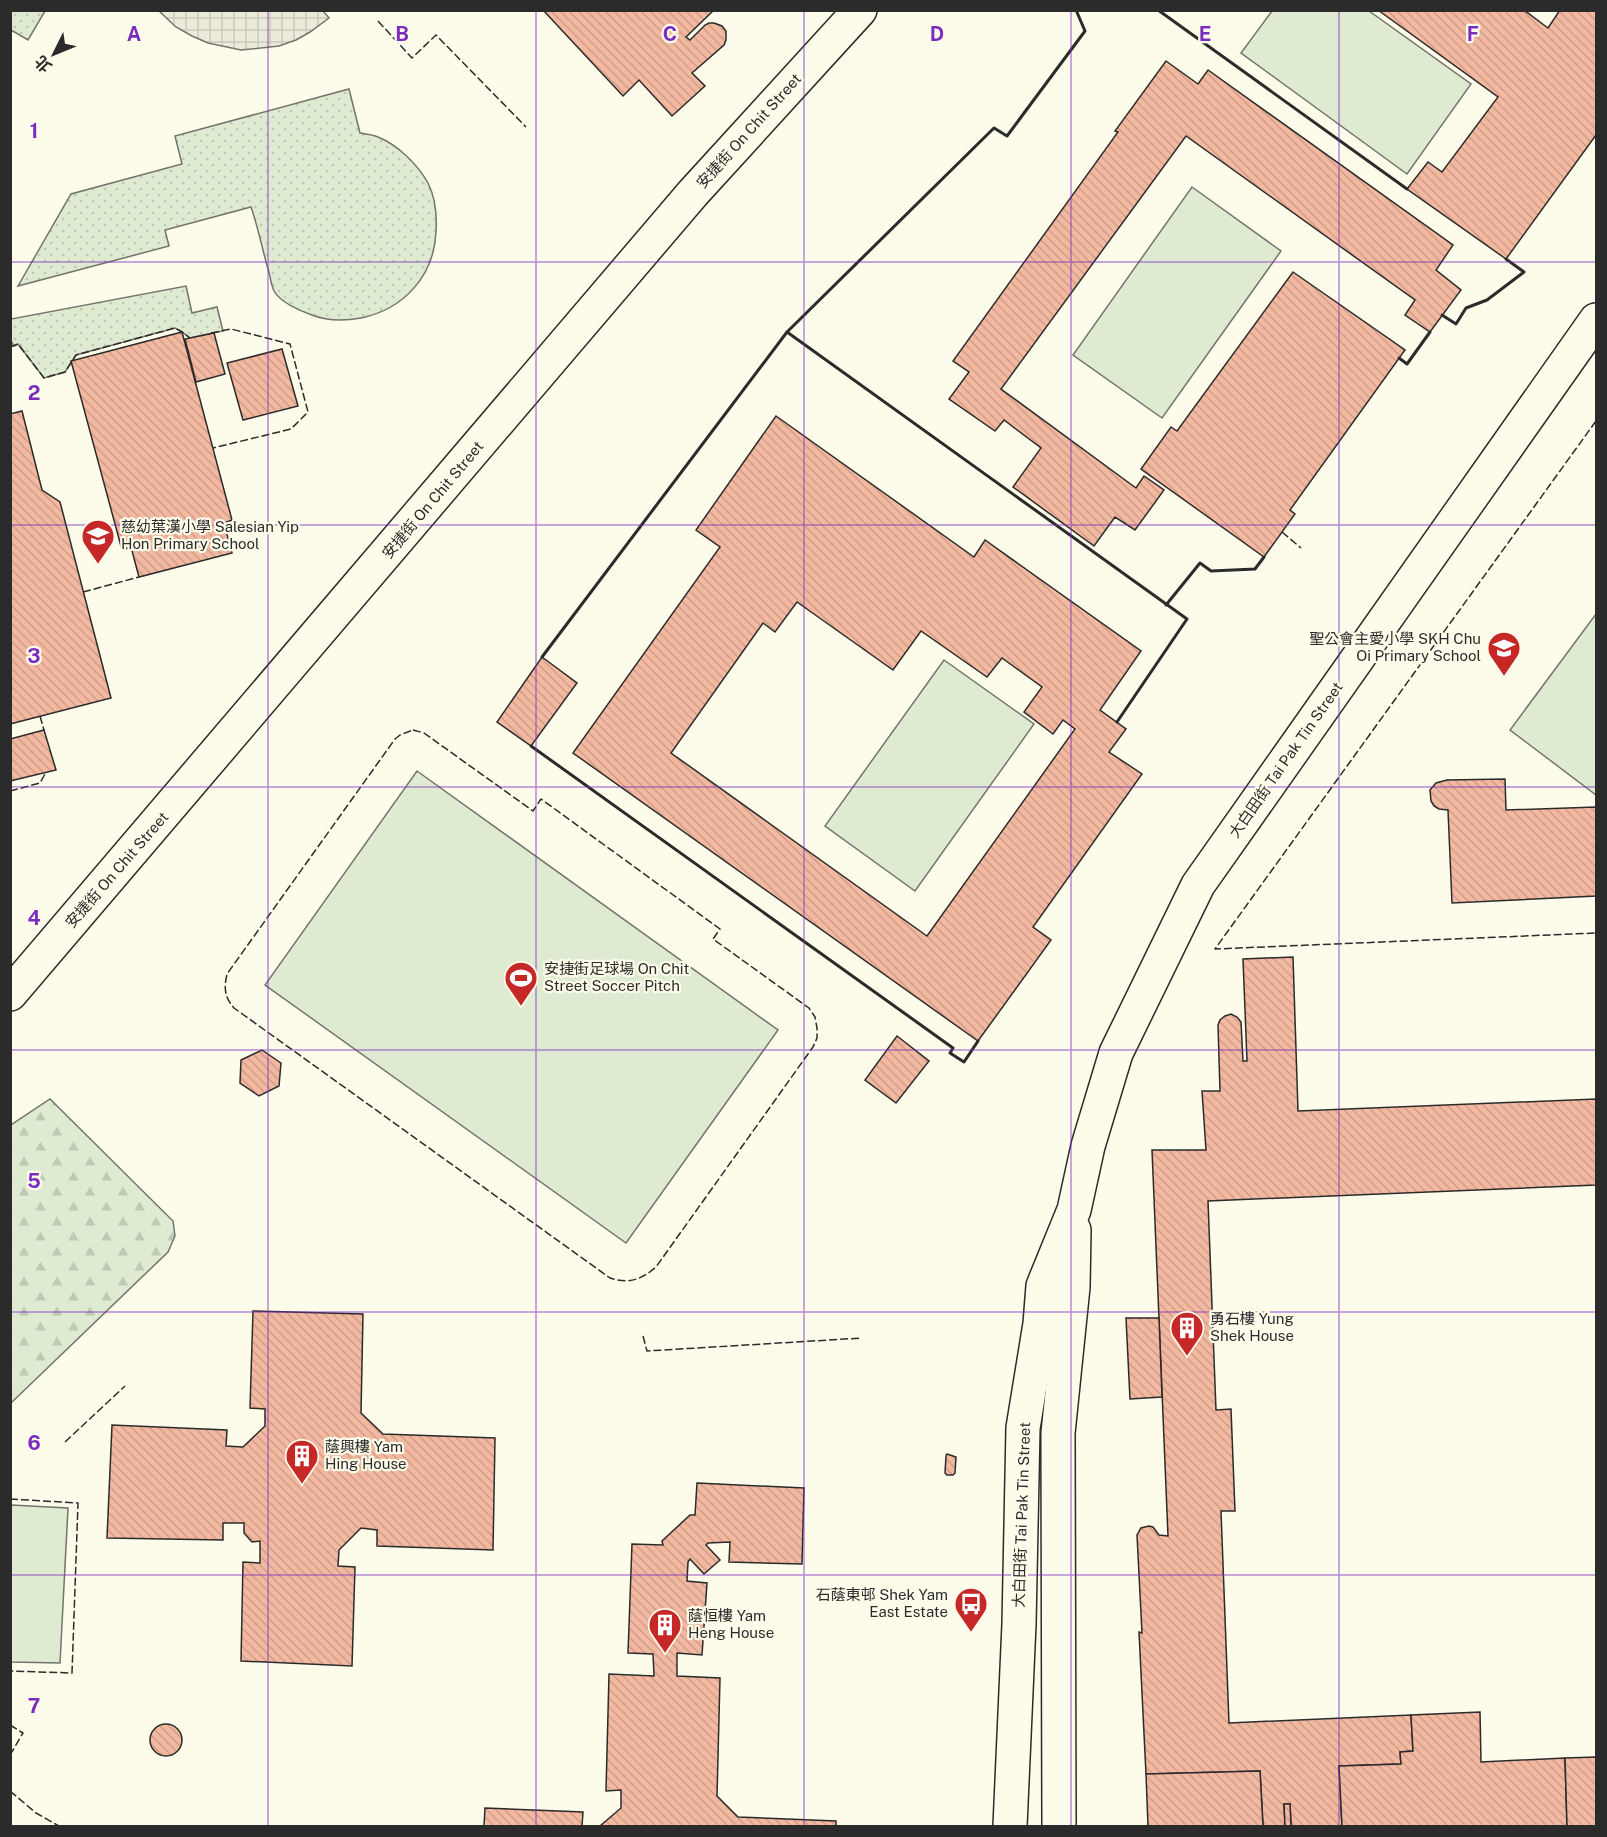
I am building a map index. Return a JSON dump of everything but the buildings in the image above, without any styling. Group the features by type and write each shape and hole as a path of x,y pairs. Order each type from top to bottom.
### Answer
{"street":[{"name":"安捷街 On Chit Street","path":"10,994 686,202 860,10"},
{"name":"大白田街 Tai Pak Tin Street","path":"1010,1827 1019,1624 1023,1428 1040,1324 1043,1286 1074,1210 1088,1146 1116,1053 1198,885 1596,320"},
{"name":"大白田街 Tai Pak Tin Street","path":"1059,1827 1058,1433 1073,1287 1074,1210"}],"green space":[{"path":"11,10 45,10 28,40 11,30"},
{"path":"1272,11 1369,11 1471,84 1407,174 1241,53"},
{"path":"349,89 360,133 376,136 407,156 428,183 434,201 436,232 429,263 414,288 391,307 361,318 336,320 312,315 285,302 273,289 251,207 165,230 169,246 18,286 71,194 182,164 175,136"},
{"path":"1192,187 1281,251 1162,418 1073,355"},
{"path":"186,286 192,313 217,307 223,331 190,338 175,328 76,355 65,372 44,378 18,344 14,346 11,341 11,319"},
{"path":"1596,614 1596,795 1510,730"},
{"path":"944,660 1034,724 915,891 825,826"},
{"name":"安捷街足球場 On Chit Street Soccer Pitch","path":"417,771 778,1030 626,1243 265,985"},
{"path":"50,1099 173,1221 175,1236 168,1252 11,1403 11,1125"},
{"path":"11,1505 68,1508 60,1663 11,1662"}],"shaded area":[{"path":"159,11 323,11 329,18 296,40 279,46 241,50 208,43 192,36 176,27"}],"fence":[{"path":"378,21 412,58 436,35 526,127"},
{"path":"10,347 18,344 44,378 65,372 76,355 175,328 190,338"},
{"path":"211,333 231,329 290,344 308,412 291,429 213,448"},
{"path":"1596,421 1215,949 1596,933"},
{"path":"1282,532 1301,548"},
{"path":"83,592 139,577"},
{"path":"40,716 44,730"},
{"path":"413,730 424,733 533,811 541,799 720,929 713,939 809,1008 815,1017 817,1038 813,1047 656,1267 640,1278 629,1281 610,1278 234,1008 228,1000 225,988 227,974 395,739 413,730"},
{"path":"10,791 40,783 46,772"},
{"path":"643,1336 647,1351 862,1338"},
{"path":"65,1442 125,1386"},
{"path":"10,1499 78,1503 72,1673 10,1671"},
{"path":"10,1725 23,1733 10,1755"},
{"path":"10,1791 36,1813 59,1826"}],"wall":[{"path":"542,657 787,332 994,128 1007,136 1085,31 1076,10"},
{"path":"1158,10 1407,189"},
{"path":"1442,315 1456,324 1466,308 1487,300 1524,272 1506,259"},
{"path":"787,332 1187,619 1117,722"},
{"path":"1399,358 1407,364 1430,332"},
{"path":"1166,605 1200,563 1211,571 1255,569 1264,557"},
{"path":"531,746 953,1048 950,1053 964,1062 978,1041"}],"place":[{"name":"慈幼葉漢小學 Salesian Yip Hon Primary School","path":"98,565"},
{"name":"聖公會主愛小學 SKH Chu Oi Primary School","path":"1504,677"},
{"name":"安捷街足球場 On Chit Street Soccer Pitch","path":"521,1007"},
{"name":"勇石樓 Yung Shek House","path":"1187,1357"},
{"name":"蔭興樓 Yam Hing House","path":"302,1485"},
{"name":"石蔭東邨 Shek Yam East Estate","path":"971,1633"},
{"name":"蔭恒樓 Yam Heng House","path":"665,1654"}]}
